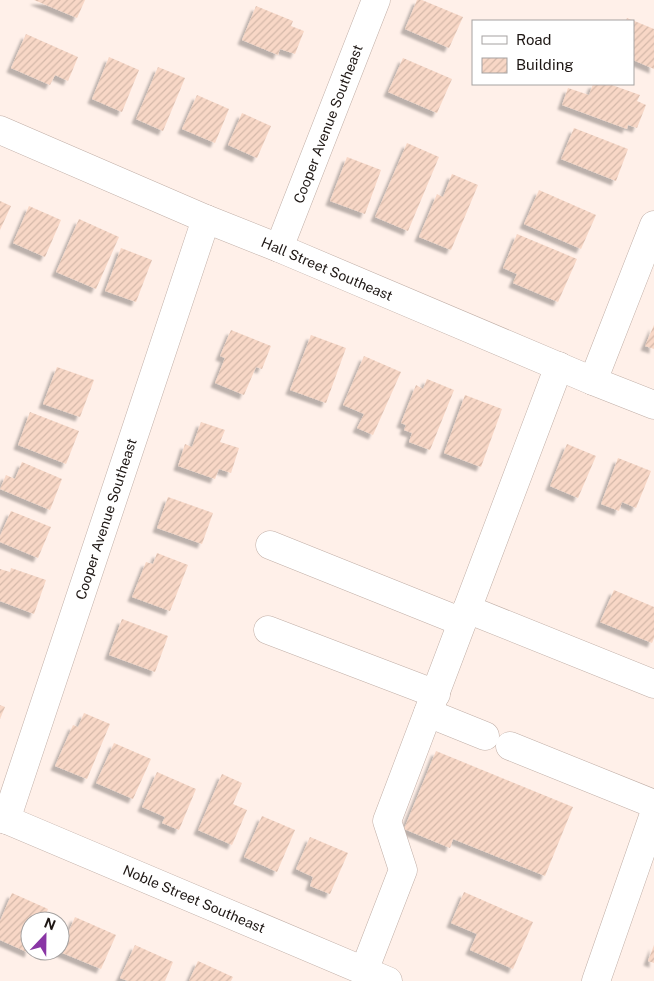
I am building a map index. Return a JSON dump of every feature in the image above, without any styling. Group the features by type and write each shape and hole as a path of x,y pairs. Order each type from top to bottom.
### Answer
{"street":[{"name":"Cooper Avenue Southeast","path":"279,248 376,0"},
{"name":"Hall Street Southeast","path":"0,130 206,219 654,405"},
{"name":"Cooper Avenue Southeast","path":"3,818 206,219"},
{"path":"593,381 654,225"},
{"path":"376,976 403,870 387,821 559,366"},
{"path":"270,546 654,684"},
{"path":"268,630 432,703 485,736"},
{"path":"510,746 654,804"},
{"path":"596,981 654,814"},
{"name":"Noble Street Southeast","path":"3,818 376,976"}],"building":[{"path":"34,0 85,0 77,18"},
{"path":"417,0 422,0 463,17 449,48 405,29"},
{"path":"256,6 293,21 291,26 304,31 295,54 280,49 278,55 242,40"},
{"path":"634,21 654,29 654,69 634,60"},
{"path":"26,34 78,57 68,81 55,75 50,85 11,68"},
{"path":"109,57 139,70 122,112 92,99"},
{"path":"403,58 452,79 437,113 388,92"},
{"path":"158,67 185,78 163,131 136,119"},
{"path":"593,85 612,85 640,95 637,101 646,105 637,128 628,125 627,129 562,105 568,88 589,95"},
{"path":"197,95 229,109 215,143 182,129"},
{"path":"242,113 271,126 257,158 228,145"},
{"path":"574,128 628,149 616,181 561,159"},
{"path":"407,143 439,157 408,231 375,217"},
{"path":"347,157 381,170 365,214 330,201"},
{"path":"452,174 478,185 451,250 419,237 437,194 443,197"},
{"path":"539,190 596,215 581,249 524,224"},
{"path":"0,201 11,206 0,230"},
{"path":"29,206 61,220 45,257 13,243"},
{"path":"79,219 119,237 96,289 56,272"},
{"path":"517,234 577,259 558,302 513,283 517,274 503,268"},
{"path":"121,248 152,260 136,302 105,291"},
{"path":"654,325 654,349 645,346"},
{"path":"231,330 271,346 262,369 256,367 244,395 215,383 225,358 220,356"},
{"path":"311,335 346,348 326,403 290,390"},
{"path":"364,356 401,372 373,435 357,428 364,414 343,405"},
{"path":"57,367 94,380 80,417 43,404"},
{"path":"427,379 454,390 430,450 409,442 412,433 404,430 406,425 401,423 416,385 423,389"},
{"path":"465,395 502,409 481,467 444,453"},
{"path":"30,412 79,431 66,464 18,445"},
{"path":"201,422 225,430 220,442 239,448 231,473 219,469 215,479 178,466 185,444 192,447"},
{"path":"567,444 596,456 578,498 550,486"},
{"path":"618,458 651,471 636,508 622,502 619,511 601,504"},
{"path":"22,462 62,479 50,510 0,489 6,475 15,479"},
{"path":"168,497 213,513 202,544 157,528"},
{"path":"11,511 51,527 38,558 0,542 0,536"},
{"path":"157,553 188,565 170,611 132,597 146,562 153,564"},
{"path":"11,568 46,580 34,614 0,601 0,569 10,572"},
{"path":"614,590 654,607 654,638 652,643 600,622"},
{"path":"122,619 168,636 155,672 109,655"},
{"path":"0,705 5,707 0,719"},
{"path":"84,713 110,724 87,779 55,766 73,725 78,727"},
{"path":"114,743 151,759 133,799 96,783"},
{"path":"436,751 573,807 545,876 453,839 450,848 404,829"},
{"path":"157,772 196,789 179,830 162,823 165,817 142,807"},
{"path":"222,774 242,783 233,804 247,810 232,845 198,830"},
{"path":"262,816 295,830 277,872 244,857"},
{"path":"310,837 348,853 330,894 310,886 313,877 296,869"},
{"path":"464,892 533,922 513,969 470,950 477,934 451,923"},
{"path":"12,893 48,909 47,911 20,911 20,949 0,940 0,921"},
{"path":"75,917 116,935 101,969 70,956 70,929"},
{"path":"135,945 173,962 165,981 128,981 120,978"},
{"path":"654,945 654,963 648,961"},
{"path":"198,961 233,977 231,981 189,981"}]}
